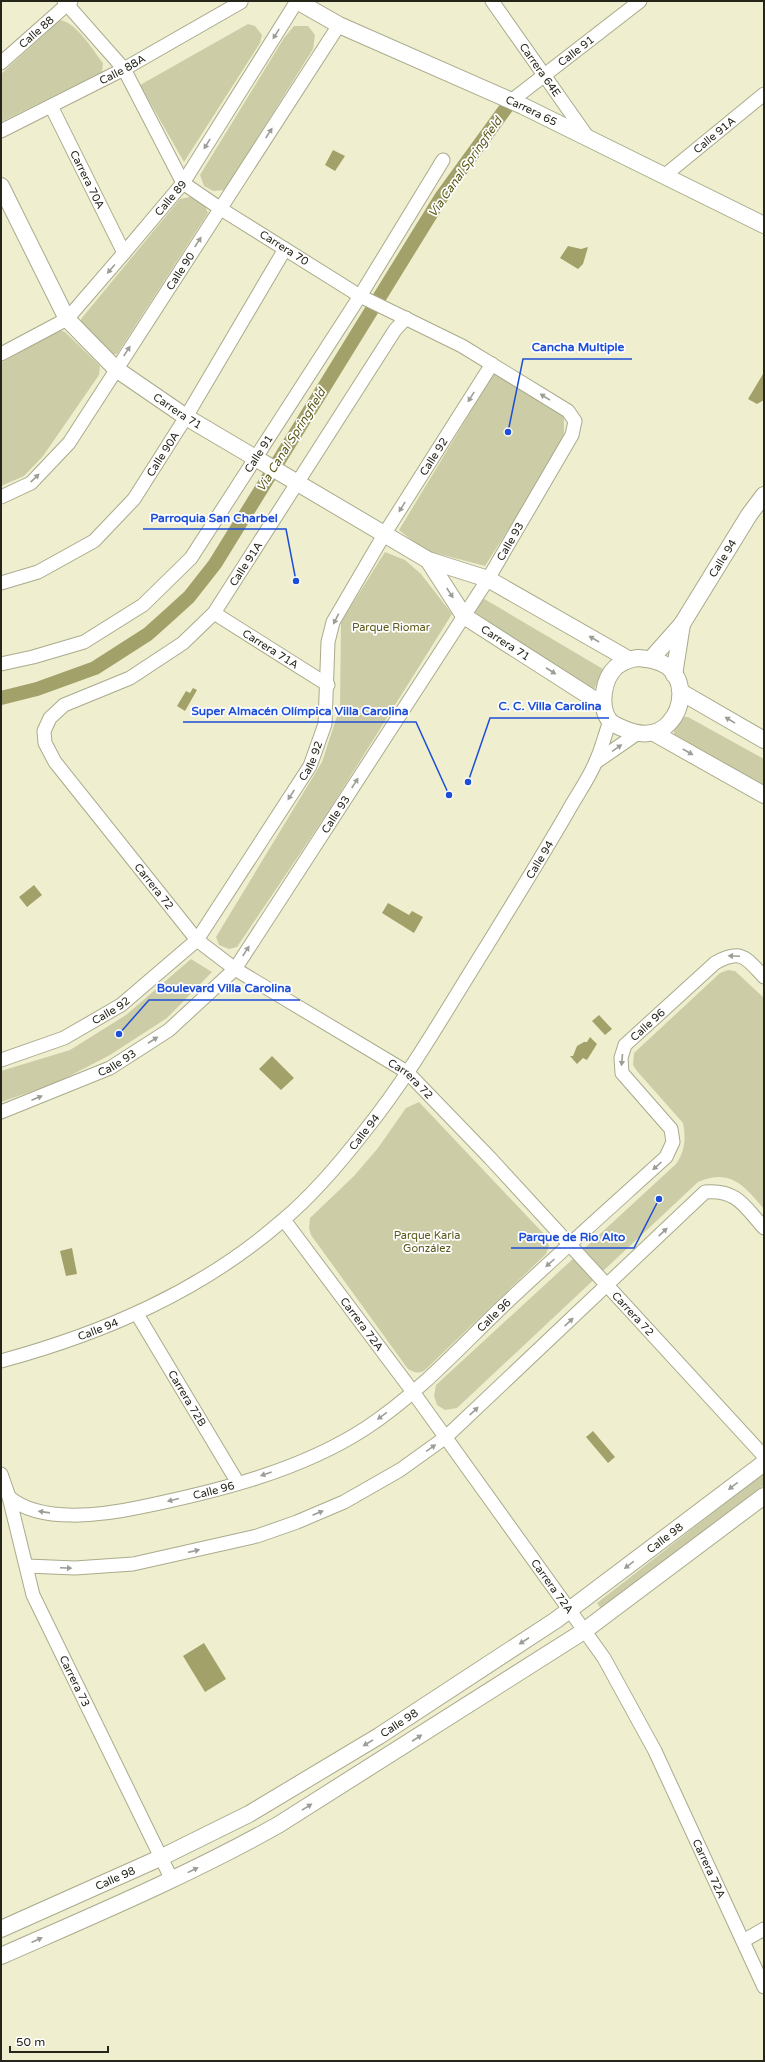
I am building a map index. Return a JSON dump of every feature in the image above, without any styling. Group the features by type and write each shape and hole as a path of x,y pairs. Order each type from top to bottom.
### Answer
{"street":[{"name":"Carrera 65","path":"297,1 339,25 511,101 764,226"},
{"name":"Calle 89","path":"1,354 67,319 183,183 297,1"},
{"name":"Carrera 64E","path":"492,1 589,139"},
{"name":"Calle 91","path":"511,101 640,1"},
{"name":"Carrera 70","path":"67,2 124,69 183,183 220,209 365,299 462,346 492,364 568,411 575,421"},
{"name":"Calle 88","path":"1,63 67,2"},
{"name":"Calle 88A","path":"1,131 124,69 241,2"},
{"name":"Calle 90","path":"1,497 31,482 69,443 339,25"},
{"name":"Calle 91A","path":"664,176 764,94"},
{"name":"Carrera 70A","path":"51,106 124,253"},
{"name":"Calle 91","path":"1,664 33,657 84,642 143,606 191,558 261,461 365,299 443,160"},
{"name":"Carrera 71","path":"1,186 67,319 116,369 186,416 292,480 385,533 428,560 488,579 628,659"},
{"name":"Calle 90A","path":"1,583 38,572 94,542 134,499 186,416 285,249"},
{"name":"Calle 91A","path":"44,731 50,718 64,705 130,678 183,643 214,613 292,480 395,330 406,318"},
{"name":"Calle 92","path":"1,1060 64,1038 121,1005 172,964 197,940 310,766 326,724 328,642 333,622 385,533 492,364"},
{"name":"Calle 93","path":"1,1112 110,1068 168,1030 235,969 488,579 572,435 575,421"},
{"name":"Calle 94","path":"651,659 682,624 748,516 764,495"},
{"name":"Carrera 71","path":"428,560 464,616 603,705"},
{"name":"Carrera 71A","path":"214,613 328,685"},
{"name":"Calle 94","path":"674,675 682,624"},
{"path":"628,659 651,659 667,667 674,675 681,692 681,701 670,722 663,729 654,733 638,734 630,732 610,722 603,705 608,679 615,668 628,659"},
{"path":"681,692 764,740"},
{"name":"Calle 94","path":"1,1361 62,1343 137,1314 193,1285 232,1259 284,1220 333,1170 366,1130 407,1072 522,891 596,762 610,722"},
{"name":"Carrera 72","path":"44,731 44,743 55,762 197,940 235,969 407,1072 764,1456"},
{"path":"654,733 764,795"},
{"name":"Calle 94","path":"596,762 638,734"},
{"name":"Calle 96","path":"9,1497 18,1505 35,1510 82,1515 106,1513 152,1505 267,1474 330,1447 365,1428 413,1392 569,1245 666,1157 673,1142 671,1129 622,1072 621,1058 626,1045 716,962 730,955 746,958 764,978"},
{"path":"27,1566 75,1568 133,1564 257,1536 297,1522 344,1502 400,1470 446,1438 706,1192 718,1191 733,1195 764,1228"},
{"name":"Carrera 72A","path":"284,1220 413,1392 604,1658 655,1751 764,1988"},
{"name":"Carrera 72B","path":"137,1314 238,1483"},
{"name":"Calle 98","path":"1,1929 160,1858 249,1814 372,1740 569,1611 764,1462"},
{"name":"Carrera 73","path":"1,1474 9,1497 33,1595 172,1880"},
{"name":"Calle 98","path":"1,1956 172,1880 229,1853 278,1825 584,1631 764,1496"},
{"path":"743,1941 764,1929"}],"green space":[{"path":"60,20 72,26 84,37 103,63 102,72 1,122 1,74"},
{"path":"248,24 255,26 262,35 260,43 184,162 140,85"},
{"path":"294,26 308,26 315,35 313,49 225,190 213,191 204,186 200,175 284,38"},
{"path":"190,197 205,206 208,213 117,354 109,355 81,326 81,319 180,199"},
{"path":"60,330 65,332 100,366 99,375 43,456 24,476 1,486 1,363"},
{"path":"494,373 564,416 564,442 485,566 424,550 399,530"},
{"name":"Parque Riomar","path":"385,552 405,560 421,574 452,614 328,812 237,947 229,949 219,945 216,937 322,762 340,707 341,622"},
{"path":"481,597 603,669 592,694 470,615"},
{"path":"682,717 688,717 764,759 764,792 674,736 674,729"},
{"path":"191,959 212,972 167,1018 110,1055 56,1083 1,1102 1,1071 70,1050 126,1015"},
{"path":"728,970 735,971 764,998 764,1209 750,1193 736,1182 728,1178 709,1178 698,1182 457,1408 445,1410 437,1405 434,1396 436,1385 676,1164 684,1145 683,1123 637,1071 633,1065 634,1053 720,973"},
{"name":"Parque Karla González","path":"419,1102 543,1233 549,1246 546,1254 425,1370 416,1372 408,1369 311,1235 309,1228 310,1218 354,1176 378,1148 406,1108"},
{"path":"764,1473 764,1485 601,1609 597,1603"}],"shaded area":[{"path":"333,150 345,156 335,171 325,165"},
{"path":"568,246 581,249 588,247 583,264 578,269 560,258"},
{"path":"763,374 764,400 757,404 748,399"},
{"path":"193,688 197,690 185,711 177,706 186,691 190,693"},
{"path":"34,885 42,895 27,907 19,897"},
{"path":"388,903 409,915 412,911 423,917 414,933 382,913"},
{"path":"599,1015 612,1029 605,1035 592,1021"},
{"path":"590,1037 597,1044 587,1060 583,1058 577,1064 570,1056 573,1056 577,1046 587,1042"},
{"path":"272,1056 294,1078 281,1090 259,1069"},
{"path":"72,1248 77,1274 66,1276 60,1251"},
{"path":"593,1431 615,1457 608,1463 586,1437"},
{"path":"204,1643 226,1679 205,1692 183,1656"}],"waterway":[{"name":"Via Canal Springfield","path":"1,698 37,689 95,668 148,634 189,597 215,564 442,196 511,101"}],"place":[{"name":"Cancha Multiple","path":"508,432"},
{"name":"Parroquia San Charbel","path":"296,581"},
{"name":"C. C. Villa Carolina","path":"468,782"},
{"name":"Super Almacén Olímpica Villa Carolina","path":"449,795"},
{"name":"Boulevard Villa Carolina","path":"119,1034"},
{"name":"Parque de Rio Alto","path":"659,1199"}]}
